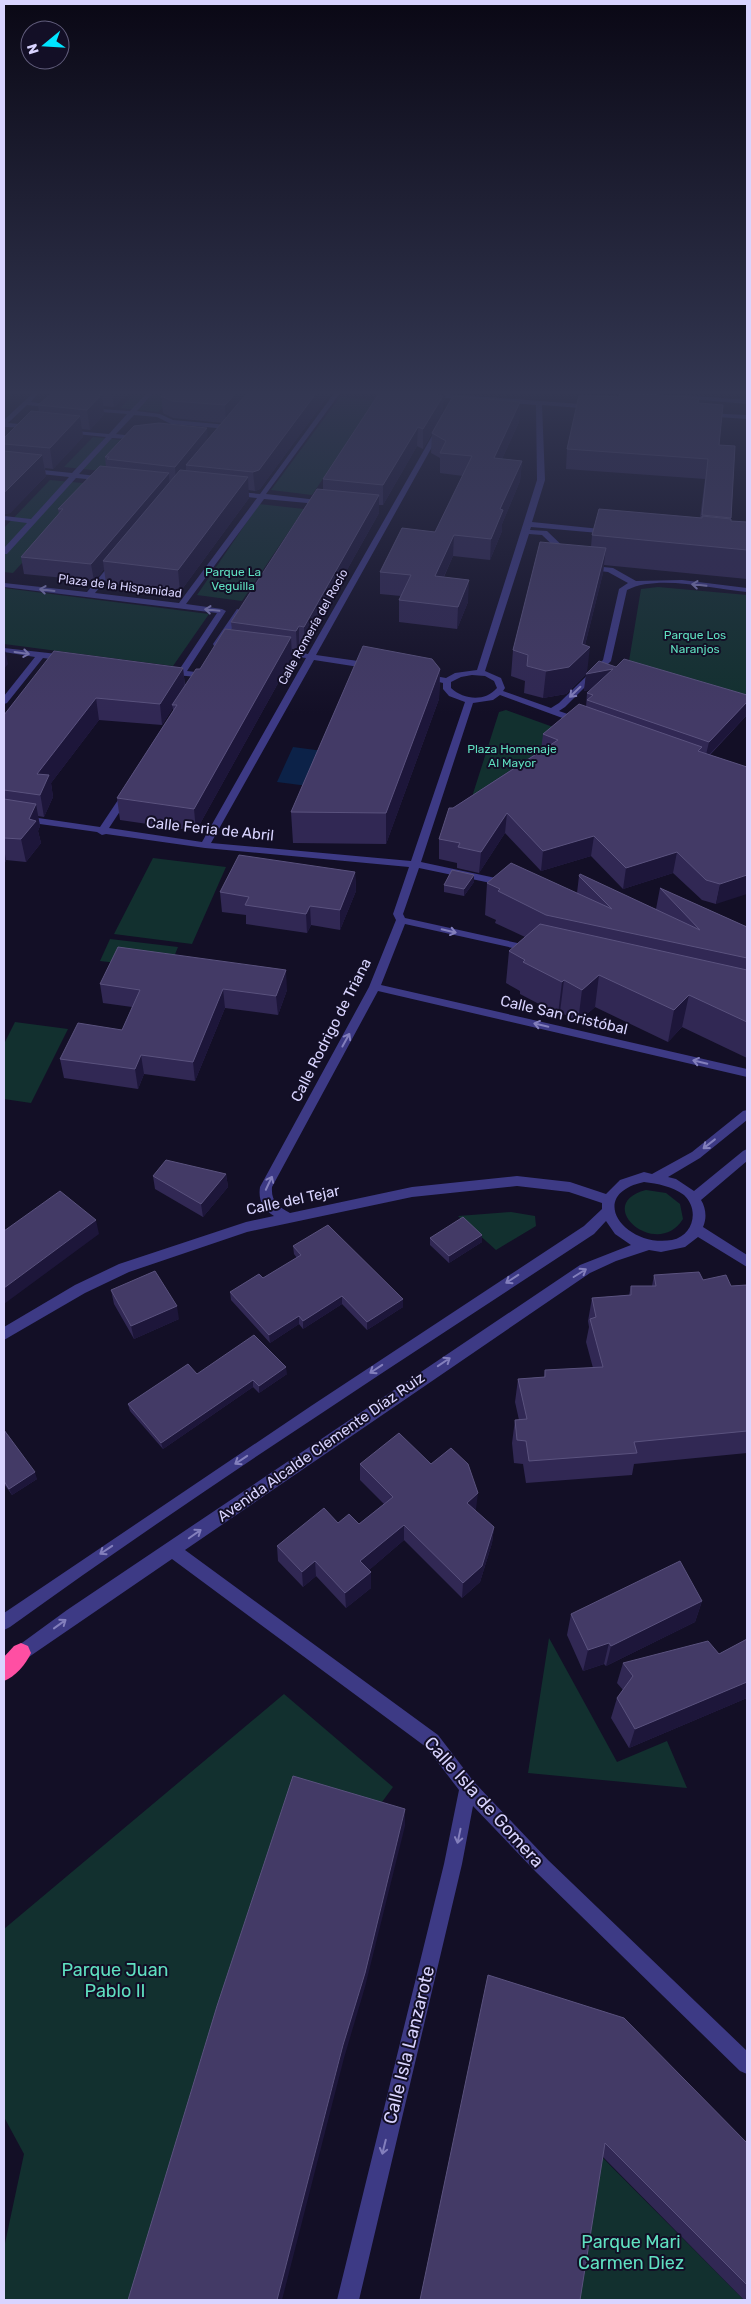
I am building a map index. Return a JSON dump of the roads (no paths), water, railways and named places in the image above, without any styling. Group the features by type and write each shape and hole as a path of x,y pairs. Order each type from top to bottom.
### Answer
{"highway":[{"path":"4,1671 20,1653"}],"street":[{"path":"4,552 52,500"},
{"path":"182,606 258,500"},
{"path":"308,509 314,500"},
{"path":"319,500 331,504"},
{"name":"Calle Romería del Rocío","path":"205,845 311,656 395,500"},
{"path":"480,673 535,500"},
{"path":"4,518 32,521"},
{"path":"527,528 616,533"},
{"path":"527,528 544,533 573,560"},
{"path":"89,595 121,557"},
{"path":"580,567 610,570 634,582"},
{"path":"551,712 562,705 607,661 623,589 634,582 649,580 747,590"},
{"name":"Plaza de la Hispanidad","path":"4,585 222,611 181,673"},
{"path":"201,642 222,644 245,602"},
{"path":"262,649 378,668"},
{"path":"4,650 77,660"},
{"path":"4,701 41,655"},
{"path":"162,670 201,675 190,692"},
{"path":"416,675 448,681 458,675 480,673 498,680 501,688 499,692 487,699 470,700 450,693 447,689 448,681"},
{"path":"499,692 588,724"},
{"name":"Calle Rodrigo de Triana","path":"288,1218 267,1205 264,1197 266,1187 375,987 402,920 398,914 470,700"},
{"path":"102,832 133,782"},
{"name":"Calle Feria de Abril","path":"4,816 102,832 205,845 415,864 514,885"},
{"path":"402,920 544,952"},
{"name":"Calle San Cristóbal","path":"375,987 747,1072"},
{"path":"657,1177 696,1155 747,1114"},
{"path":"694,1198 747,1154"},
{"path":"644,1177 657,1177 672,1181 684,1188 694,1198 700,1208 701,1220 697,1230 689,1239 674,1245 646,1245 622,1233 613,1223 609,1205 614,1191 622,1184 644,1177"},
{"name":"Calle del Tejar","path":"4,1334 80,1288 124,1268 246,1226 412,1192 517,1182 570,1187 609,1205"},
{"name":"Avenida Alcalde Clemente Díaz Ruiz","path":"4,1622 60,1582 316,1410 589,1230 609,1205"},
{"path":"697,1230 747,1262"},
{"name":"Avenida Alcalde Clemente Díaz Ruiz","path":"4,1666 80,1610 173,1550 429,1372 585,1269 611,1257 646,1245"},
{"name":"Calle Isla de Gomera","path":"173,1550 432,1741 468,1788 542,1866 747,2064"},
{"name":"Calle Isla Lanzarote","path":"348,2300 453,1864 468,1788"}],"water":[{"path":"293,747 323,751 308,786 277,782"}],"park label":[{"name":"Parque La Veguilla","path":"233,579"},
{"name":"Parque Los Naranjos","path":"695,642"},
{"name":"Plaza Homenaje Al Mayor","path":"512,756"},
{"name":"Parque Juan Pablo II","path":"115,1980"},
{"name":"Parque Mari Carmen Diez","path":"631,2252"}]}
